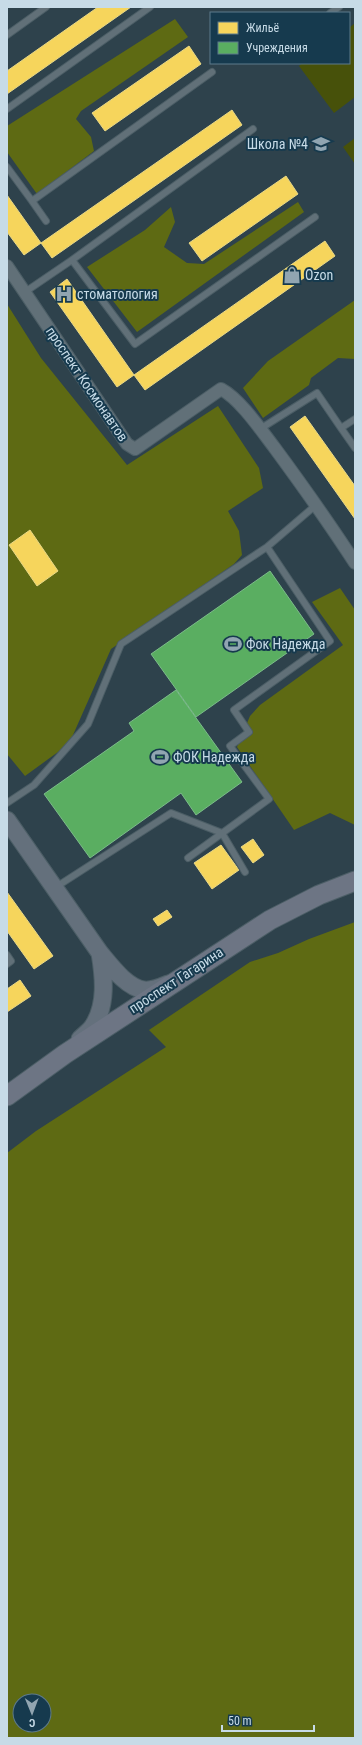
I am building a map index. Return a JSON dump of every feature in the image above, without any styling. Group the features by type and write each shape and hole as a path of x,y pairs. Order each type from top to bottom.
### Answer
{"main road":[{"path":"7,820 100,953 129,983 143,990 154,989 171,984"},
{"name":"проспект Гагарина","path":"7,1096 65,1054 270,920 319,895 355,881"},
{"path":"65,1054 93,1026 102,1007 103,972 100,953"}],"street":[{"name":"проспект Космонавтов","path":"7,266 126,444 135,449 221,389 229,393 260,429 316,505 355,562"}],"lane":[{"path":"7,35 46,7"},
{"path":"7,109 150,7"},
{"path":"32,200 212,72"},
{"path":"24,292 72,260 253,129"},
{"path":"7,167 46,221"},
{"path":"72,260 135,344 315,217"},
{"path":"260,429 317,393 355,448"},
{"path":"341,428 355,419"},
{"path":"7,803 34,785 88,724 121,644 267,547 316,505"},
{"path":"188,858 269,799 230,746 249,732 234,710 330,641 267,547"},
{"path":"55,887 171,813 222,833 245,872"},
{"path":"7,955 11,961 7,964"}],"green space":[{"path":"175,19 188,37 81,111 76,119 91,137 94,151 37,194 7,152 7,126"},
{"path":"355,23 355,97 334,113 299,66 301,64 350,64 350,27"},
{"path":"355,138 355,164 343,147"},
{"path":"298,202 304,212 137,332 87,267 145,230 171,207 175,222 164,247 187,263 204,264"},
{"path":"355,300 355,359 338,358 311,378 309,385 263,418 243,388 268,361"},
{"path":"7,304 41,358 127,465 218,406 259,468 263,488 228,511 239,531 242,555 234,564 111,649 69,744 25,776 7,754"},
{"path":"340,588 355,610 355,825 330,813 294,830 237,747 250,716 260,705 343,645 312,602"},
{"path":"355,922 355,1738 7,1738 7,1153 36,1131 166,1047 149,1030 250,962 278,953 309,939"}],"building: Жильё":[{"path":"98,7 131,7 7,94 7,71"},
{"path":"189,46 201,64 105,131 92,113"},
{"path":"232,110 242,125 52,258 41,243"},
{"path":"286,176 298,194 202,261 189,243"},
{"path":"7,195 41,243 24,255 7,232"},
{"path":"325,241 335,256 145,390 134,375"},
{"path":"67,279 134,375 117,387 50,292"},
{"path":"305,416 355,486 355,519 290,427"},
{"path":"30,530 58,571 37,586 9,545"},
{"path":"253,839 264,855 253,863 241,847"},
{"path":"221,845 239,870 212,889 194,863"},
{"path":"7,892 53,956 34,969 7,931"},
{"path":"167,910 172,917 158,926 153,919"},
{"path":"20,980 31,996 7,1012 7,989"}],"building: Учреждения":[{"name":"Фок Надежда","path":"270,571 314,634 196,717 151,654"},
{"name":"ФОК Надежда","path":"176,690 242,782 196,815 181,793 90,858 44,794 134,731 129,723"}],"place":[{"name":"Школа №4","path":"321,144"},
{"name":"Ozon","path":"292,275"},
{"name":"стоматология","path":"64,294"},
{"name":"Фок Надежда","path":"233,644"},
{"name":"ФОК Надежда","path":"160,757"}]}
